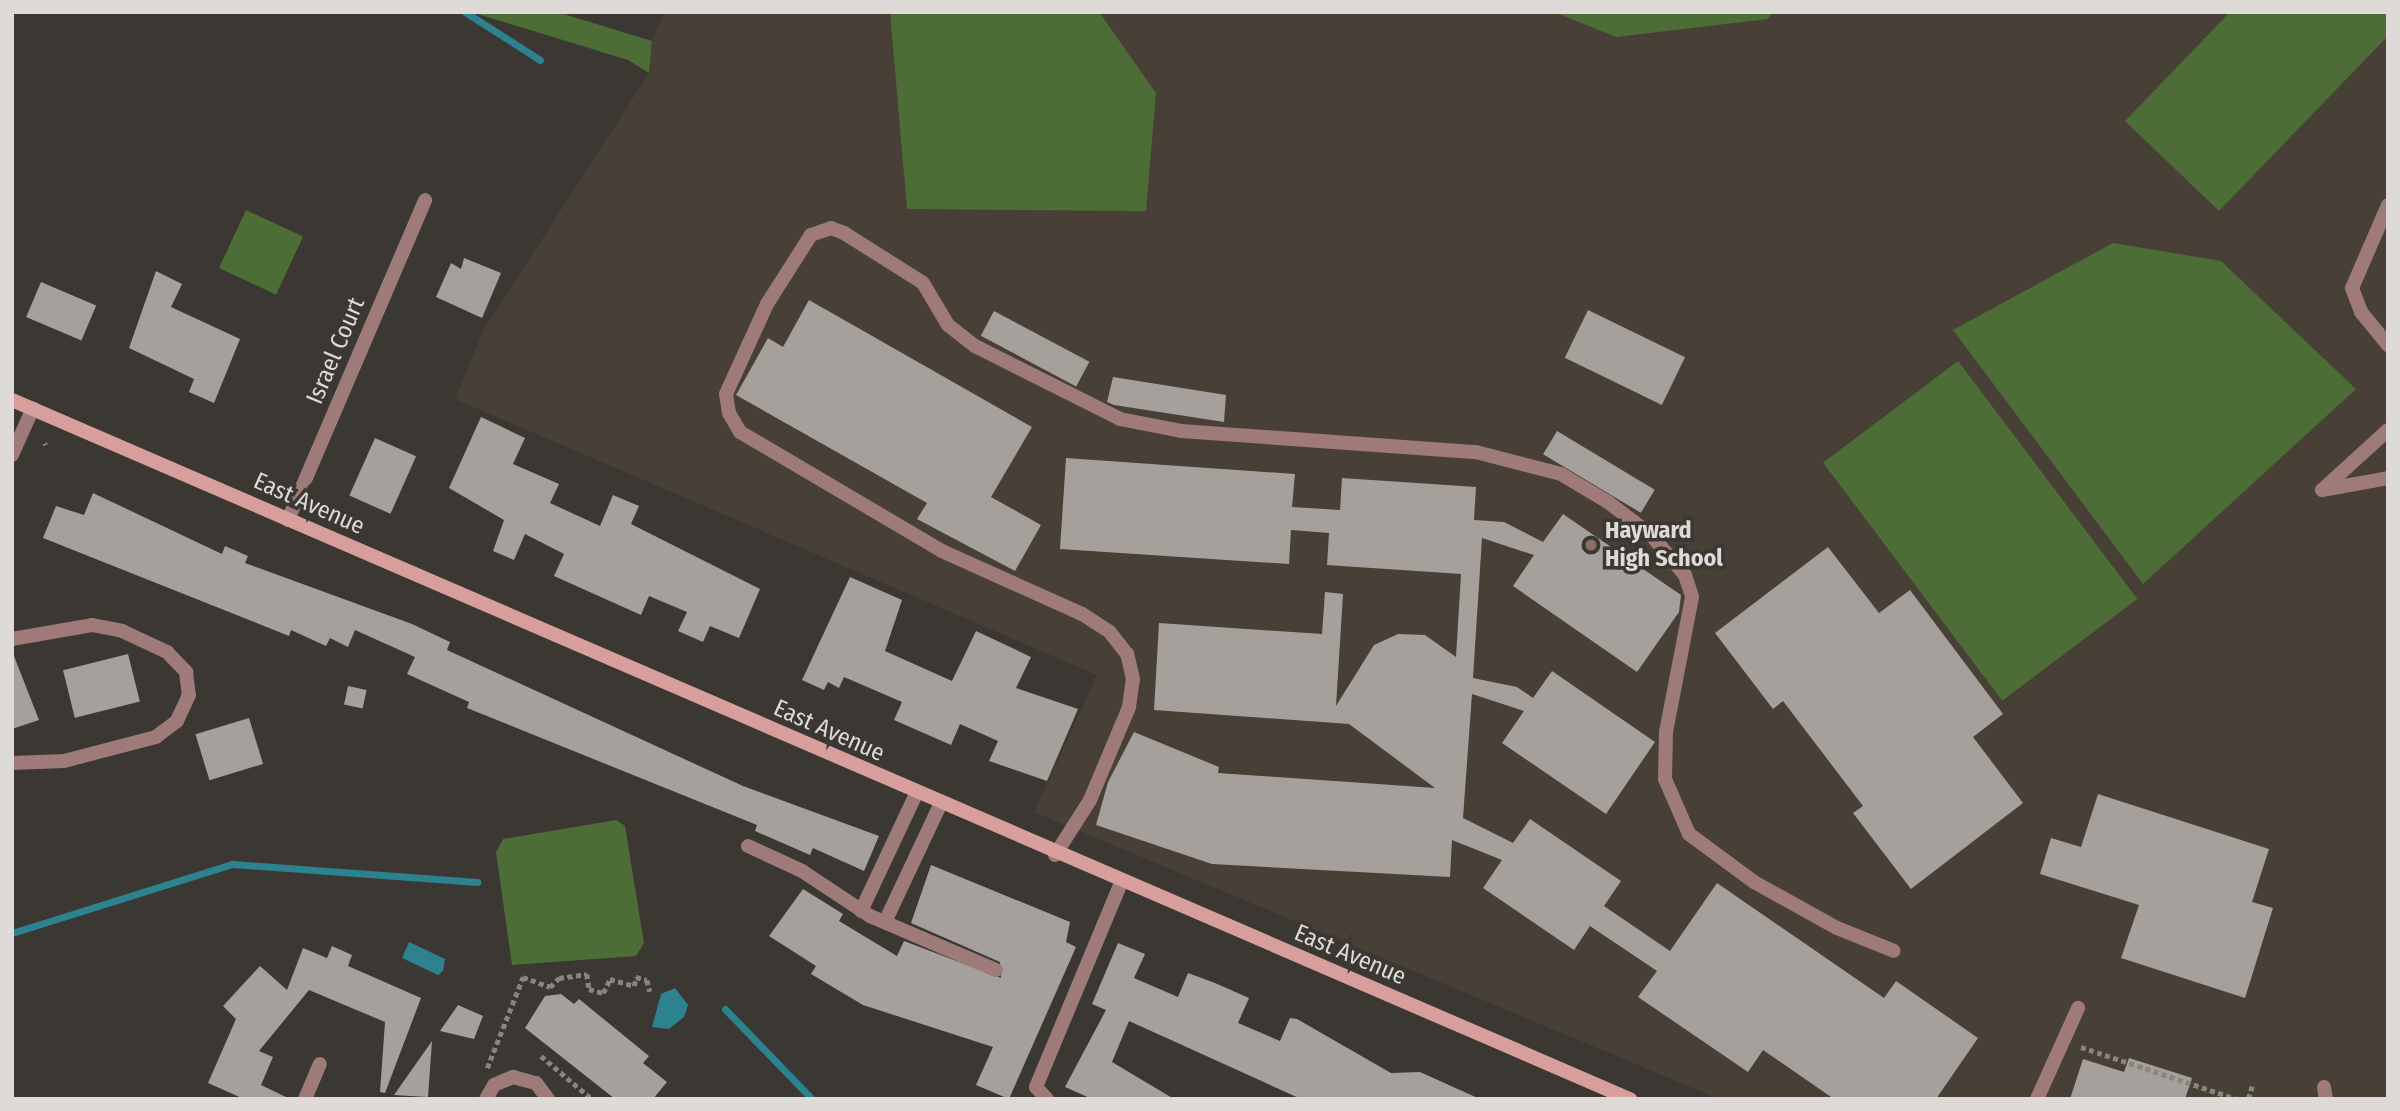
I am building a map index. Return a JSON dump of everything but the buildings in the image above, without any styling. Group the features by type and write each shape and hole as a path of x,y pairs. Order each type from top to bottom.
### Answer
{"street":[{"name":"Israel Court","path":"288,520 425,200"},
{"path":"2388,205 2352,288 2361,312 2388,345"},
{"path":"1055,855 1090,800 1129,706 1133,679 1127,654 1110,632 1082,614 942,551 740,432 729,413 726,394 762,315 811,235 831,228 844,233 923,283 948,325 975,346 1120,419 1181,431 1487,454 1561,474 1608,502 1651,535 1685,575 1692,597 1666,732 1665,779 1689,834 1754,882 1894,951"},
{"name":"East Avenue","path":"12,400 1055,855 1630,1099"},
{"path":"12,455 33,408"},
{"path":"2388,430 2322,490 2388,478"},
{"path":"12,639 92,625 122,631 167,652 186,672 189,695 177,721 156,737 64,761 12,763"},
{"path":"861,911 916,794"},
{"path":"885,922 940,805"},
{"path":"748,846 802,871 861,911 996,970"},
{"path":"1046,1099 1036,1087 1121,883"},
{"path":"2037,1099 2078,1008"},
{"path":"305,1099 320,1064"},
{"path":"486,1099 498,1082 526,1078 548,1099"}],"path":[{"path":"498,1082 483,1064 523,977 550,987 559,978 587,974 589,989 603,993 610,979 634,986 636,977 647,981 650,992"},
{"path":"2074,1045 2236,1099"},
{"path":"533,1066 542,1055 592,1099"},
{"path":"2248,1099 2252,1086"}],"shaded area":[{"name":"Hayward High School","path":"664,12 2388,12 2388,1099 1719,1099 1034,812 1097,675 455,399 483,331 649,73 652,41"}],"green space":[{"path":"471,12 557,12 652,41 649,73 628,60"},
{"path":"890,12 1099,12 1156,93 1146,211 907,209"},
{"path":"1554,12 1773,12 1768,19 1616,37"},
{"path":"2230,12 2388,12 2388,36 2219,211 2125,121"},
{"path":"246,210 303,237 276,295 219,268"},
{"path":"2113,243 2221,261 2356,389 2143,584 1953,330"},
{"path":"1958,361 2137,599 2002,701 1823,463"},
{"path":"616,820 625,826 644,943 636,956 512,965 496,852 503,839"}],"water":[{"path":"409,942 445,959 443,971 438,975 402,958"},
{"path":"675,988 688,1005 684,1017 669,1029 652,1027 661,994"}],"waterway":[{"path":"465,12 540,60"},
{"path":"12,933 232,864 477,882"},
{"path":"725,1009 812,1099"}],"place":[{"name":"Hayward High School","path":"1591,545"}]}
